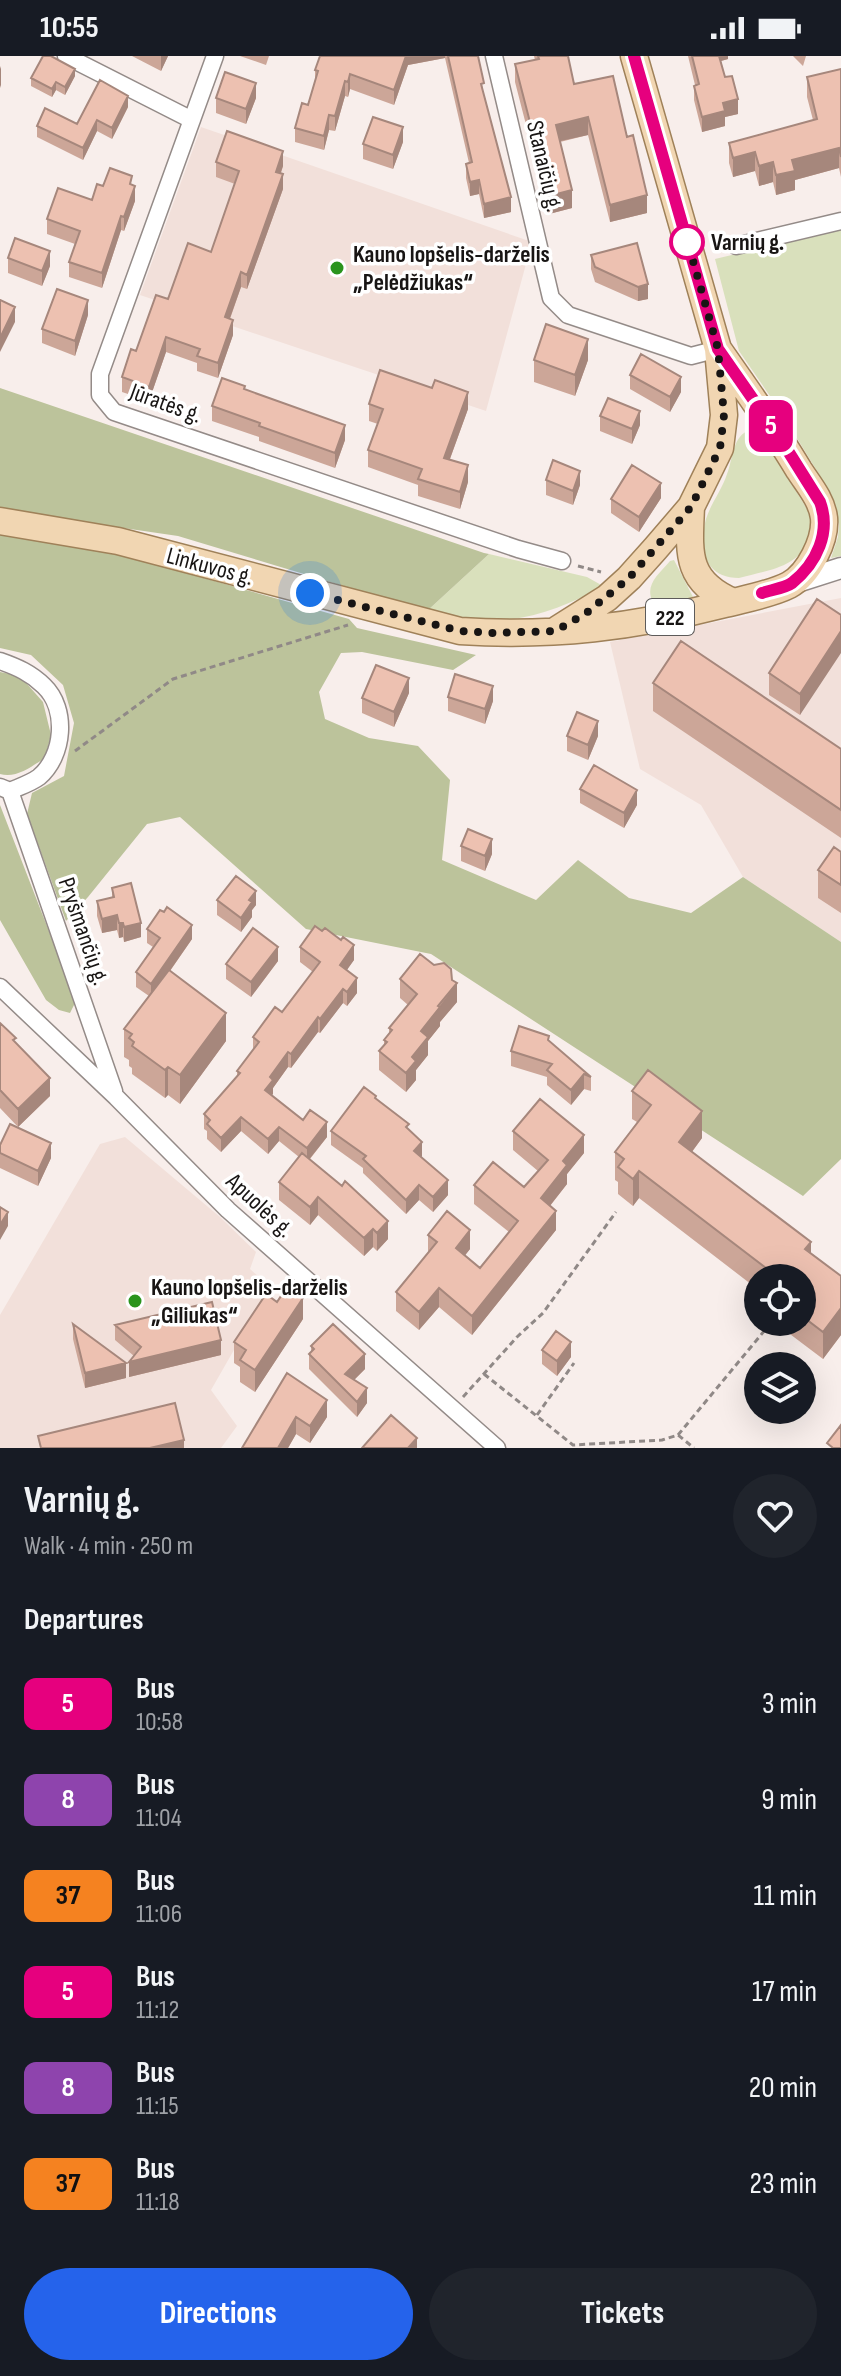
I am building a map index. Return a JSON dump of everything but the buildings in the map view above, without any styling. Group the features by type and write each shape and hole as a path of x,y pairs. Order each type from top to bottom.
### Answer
{"main road":[{"path":"634,56 718,349 724,415 720,448"},
{"path":"718,349 820,502 824,530 817,552 791,584"},
{"path":"555,631 585,614 629,578 691,507 729,433 745,424 763,427 778,435"},
{"path":"691,507 690,561 700,580 712,591 733,602"},
{"name":"Linkuvos g.","path":"0,521 118,541 460,631 493,633 605,629 684,615 791,584"}],"street":[{"path":"66,56 192,120"},
{"name":"Jūratės g.","path":"215,56 100,374 100,395 114,412 518,549 562,561"},
{"name":"Stanaičių g.","path":"494,56 551,298 568,315 691,356 718,349"},
{"path":"736,246 841,221"},
{"name":"Linkuvos g.","path":"791,584 841,568"},
{"path":"0,661 21,668 47,688 60,715 60,749 39,776 5,789"},
{"name":"Pryšmančių g.","path":"5,789 116,1097"},
{"name":"Apuolės g.","path":"0,987 116,1097 228,1210 497,1448"}],"path":[{"path":"562,561 609,575"},
{"path":"76,750 173,679 357,622"},
{"path":"452,1409 543,1313 616,1212"},
{"path":"484,1374 573,1445 662,1440 678,1435 760,1336"},
{"path":"537,1415 574,1363"},
{"path":"678,1435 694,1448"}],"shaded area":[{"name":"Kauno lopšelis-darželis „Pelėdžiukas“","path":"201,127 532,242 486,411 140,295"},
{"path":"841,598 841,942 743,877 701,805 640,769 610,642"},
{"name":"Kauno lopšelis-darželis „Giliukas“","path":"125,1137 220,1217 256,1252 250,1269 270,1287 211,1390 237,1426 221,1448 0,1448 0,1315 100,1144"}],"green space":[{"path":"841,229 841,556 831,558 839,525 831,494 739,351 715,259"},
{"path":"0,388 489,554 427,611 178,536 0,510"},
{"path":"747,431 756,432 764,439 807,509 811,528 803,549 789,562 739,578 727,577 711,567 706,559 704,530 738,439"},
{"path":"0,534 108,551 349,619 357,628 476,655 453,670 362,652 341,653 319,692 325,719 369,738 418,746 450,780 442,860 536,900 578,860 629,898 691,913 743,877 841,942 841,1159 803,1196 431,954 306,929 180,817 147,824 66,921 27,814 32,793 64,776 74,723 63,685 31,655 0,648"},
{"path":"489,554 587,577 603,586 563,606 520,618 482,621 427,611"},
{"path":"674,560 693,597 660,606 654,604 650,592 653,581"},
{"path":"0,672 20,676 43,702 51,735 45,758 12,775 0,774"},
{"path":"0,805 76,1001 70,1013 59,1010 46,1000 0,920"}],"bus line":[{"name":"5","path":"634,56 718,349 778,435 823,511 822,539 810,564 791,584 762,593"}],"place":[{"name":"Varnių g.","path":"687,242"},
{"name":"Kauno lopšelis-darželis „Pelėdžiukas“","path":"337,268"},
{"name":"Kauno lopšelis-darželis „Giliukas“","path":"135,1301"}],"route":[{"path":"310,593 460,631 555,631 585,614 629,578 691,507 720,448 724,415 718,349 686,236 687,242"}]}
